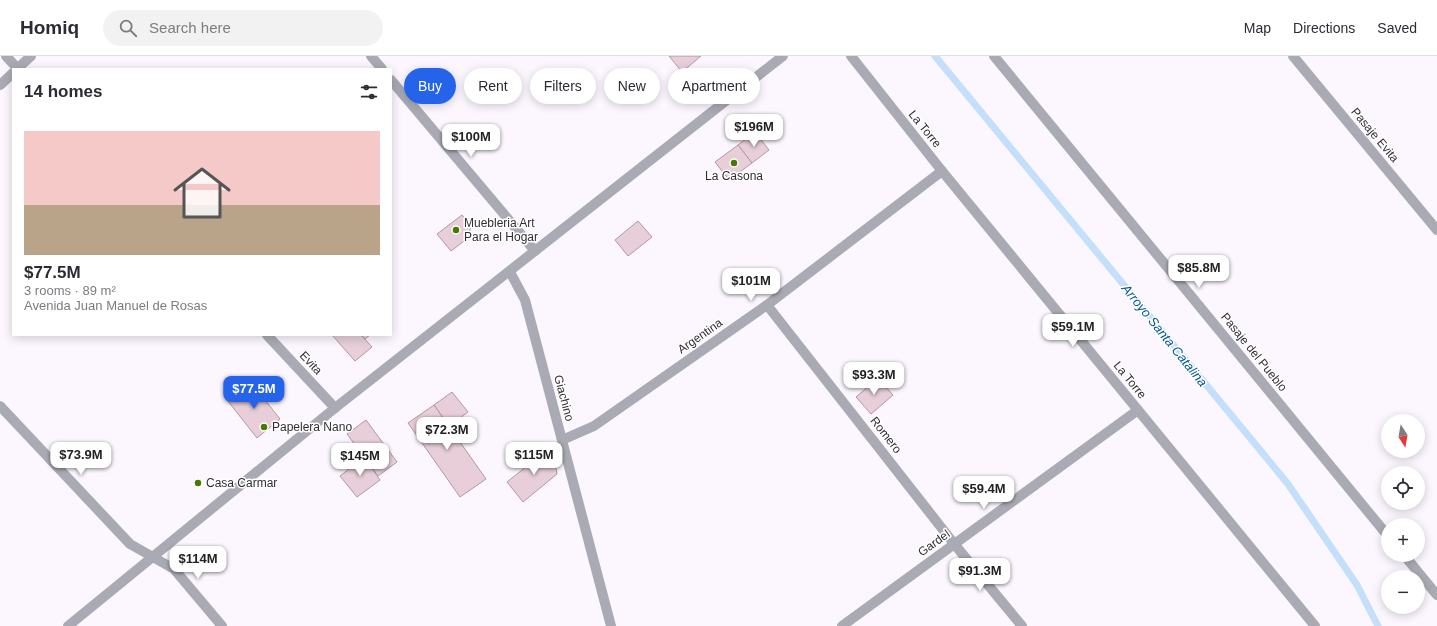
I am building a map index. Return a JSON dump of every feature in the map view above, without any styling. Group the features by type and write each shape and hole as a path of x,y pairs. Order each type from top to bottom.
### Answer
{"street":[{"path":"6,56 15,68"},
{"path":"18,68 30,56"},
{"path":"371,56 381,68"},
{"path":"68,626 335,408 783,56"},
{"name":"La Torre","path":"851,56 942,171 1315,626"},
{"name":"Pasaje del Pueblo","path":"994,56 1381,527"},
{"name":"Pasaje Evita","path":"1293,56 1437,230"},
{"path":"0,85 12,74"},
{"path":"392,81 535,250"},
{"name":"Argentina","path":"562,440 594,426 767,305 942,171"},
{"name":"Giachino","path":"510,272 525,300 611,626"},
{"name":"Romero","path":"767,305 955,545 1022,626"},
{"name":"Evita","path":"268,336 335,408"},
{"path":"0,406 130,544 174,569 222,626"},
{"name":"Gardel","path":"842,626 1138,410"},
{"path":"1410,562 1437,595"}],"building":[{"path":"669,56 701,56 687,68 679,68"},
{"path":"755,132 769,150 752,163 738,145"},
{"name":"La Casona","path":"738,145 752,163 729,180 715,162"},
{"name":"Muebleria Art Para el Hogar","path":"462,215 471,226 468,238 451,251 437,234"},
{"path":"638,221 652,237 628,256 615,240"},
{"path":"333,336 362,336 372,347 355,361"},
{"path":"362,336 369,336 365,339"},
{"path":"878,378 893,395 871,414 856,397"},
{"path":"251,382 280,419 257,438 227,400"},
{"path":"452,392 468,412 449,426 434,405"},
{"path":"434,405 486,479 460,497 408,423"},
{"path":"366,420 397,462 378,476 347,434"},
{"path":"552,446 557,474 523,502 507,482"},
{"path":"364,457 380,480 357,497 340,476"}],"waterway":[{"name":"Arroyo Santa Catalina","path":"935,56 1288,484 1357,585 1378,626"}],"place":[{"name":"La Casona","path":"734,163"},
{"name":"Muebleria Art Para el Hogar","path":"456,230"},
{"name":"Papelera Nano","path":"264,427"},
{"name":"Casa Carmar","path":"198,483"}]}
